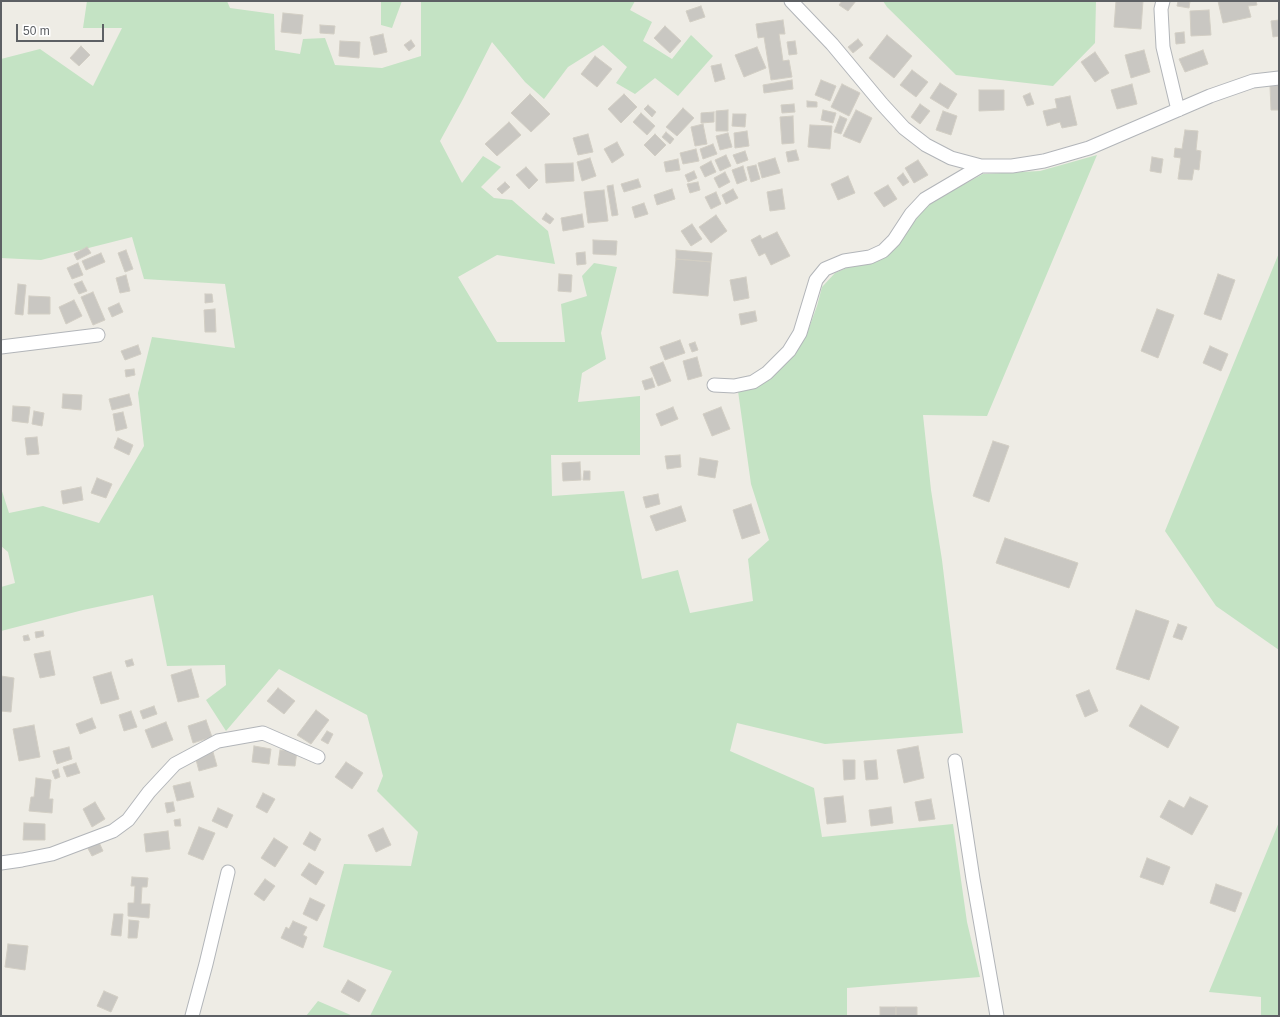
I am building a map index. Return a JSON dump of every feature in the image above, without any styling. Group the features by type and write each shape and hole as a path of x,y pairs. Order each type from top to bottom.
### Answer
{"street":[{"path":"791,1 832,44 904,128 926,145 950,158 981,166 1012,166 1044,161 1089,148 1210,96 1253,81 1279,78"},
{"path":"1163,1 1161,9 1163,47 1178,110"},
{"path":"714,386 734,386 754,382 767,373 789,351 800,333 816,280 825,269 844,261 870,257 883,251 894,240 911,214 925,199 981,166"},
{"path":"1,347 98,335"},
{"path":"1,863 52,854 112,831 128,820 149,792 175,764 218,741 263,733 318,758"},
{"path":"955,761 973,879 997,1016"},
{"path":"192,1016 228,872"}],"green space":[{"path":"87,1 227,1 230,8 274,14 275,50 300,54 303,39 325,38 335,65 382,68 421,56 421,2 419,1 635,1 630,10 652,22 643,41 672,59 691,35 713,56 678,96 655,78 635,94 616,83 627,67 603,45 568,67 544,99 525,82 492,42 440,141 462,183 483,156 501,167 481,187 494,198 512,200 548,231 555,264 497,255 458,277 497,342 565,342 561,304 587,296 582,276 594,263 617,267 601,333 606,359 582,373 578,402 640,396 640,455 551,455 552,496 624,491 642,579 678,570 690,613 753,601 748,559 769,540 751,484 738,391 772,376 792,357 806,336 822,287 835,273 849,267 880,260 897,246 927,204 983,174 1040,171 1097,155 987,416 923,415 931,490 942,560 963,733 825,744 737,723 730,751 814,788 822,837 953,824 967,922 980,977 847,988 847,1016 370,1016 392,971 323,947 344,864 411,866 418,832 377,791 383,776 367,715 279,669 226,731 206,700 226,685 225,665 167,666 153,595 83,610 1,631 1,587 15,583 8,552 1,546 1,488 9,513 43,506 99,523 144,446 138,393 152,337 235,348 225,284 144,279 132,237 41,260 1,258 1,59 40,49 93,86 122,28 83,28"},
{"path":"381,1 402,1 392,28 381,25"},
{"path":"883,1 1096,1 1095,43 1053,86 956,75 887,7"},
{"path":"1279,253 1279,650 1216,606 1165,531"},
{"path":"1279,822 1279,1016 1261,1016 1261,997 1209,992"},
{"path":"318,1001 353,1016 306,1016"}],"building":[{"path":"842,1 856,1 848,11 839,5"},
{"path":"1116,1 1143,1 1141,29 1114,27"},
{"path":"1178,1 1190,1 1189,8 1177,6"},
{"path":"1218,1 1256,1 1257,5 1248,6 1251,17 1223,23"},
{"path":"701,6 705,17 690,22 686,11"},
{"path":"1209,10 1211,35 1191,36 1190,11"},
{"path":"283,13 303,15 301,34 281,32"},
{"path":"783,20 785,34 779,34 783,61 789,60 792,77 771,80 764,37 758,38 756,24"},
{"path":"1279,20 1279,36 1273,37 1271,21"},
{"path":"320,25 335,26 334,34 320,33"},
{"path":"665,26 681,41 670,53 654,38"},
{"path":"1184,32 1185,43 1176,44 1175,33"},
{"path":"383,34 387,52 374,55 370,37"},
{"path":"887,35 912,56 894,78 869,58"},
{"path":"858,39 863,45 853,53 848,47"},
{"path":"411,40 415,46 409,51 404,45"},
{"path":"340,41 360,42 359,58 339,56"},
{"path":"795,41 797,54 789,55 787,42"},
{"path":"81,46 90,55 79,66 70,58"},
{"path":"757,47 766,68 744,77 735,55"},
{"path":"1144,50 1150,72 1131,78 1125,55"},
{"path":"1203,50 1208,64 1185,72 1179,59"},
{"path":"1095,52 1109,73 1095,82 1081,62"},
{"path":"595,56 612,69 597,87 581,74"},
{"path":"721,64 725,79 715,82 711,66"},
{"path":"912,70 928,82 916,97 900,85"},
{"path":"792,80 793,89 764,93 763,85"},
{"path":"821,80 836,86 830,101 815,95"},
{"path":"940,83 957,94 948,109 930,98"},
{"path":"842,84 860,93 849,116 831,107"},
{"path":"1132,84 1137,104 1117,109 1111,90"},
{"path":"1279,85 1279,110 1271,110 1270,86"},
{"path":"979,90 1004,90 1004,110 979,111"},
{"path":"1030,93 1034,104 1027,106 1023,96"},
{"path":"530,94 550,114 531,132 511,113"},
{"path":"624,94 637,107 621,123 608,109"},
{"path":"1070,96 1077,125 1062,128 1060,122 1047,126 1043,111 1057,108 1055,99"},
{"path":"807,101 817,102 817,107 807,107"},
{"path":"794,104 795,112 782,113 781,105"},
{"path":"920,104 930,111 920,124 911,117"},
{"path":"648,105 656,112 652,117 644,109"},
{"path":"683,108 694,118 677,136 666,127"},
{"path":"728,110 728,131 716,131 716,111"},
{"path":"823,110 836,113 833,123 821,120"},
{"path":"856,110 872,118 860,143 843,136"},
{"path":"943,111 957,116 951,135 936,130"},
{"path":"714,112 714,122 701,123 701,113"},
{"path":"641,113 655,126 647,135 633,122"},
{"path":"733,114 746,114 745,127 732,126"},
{"path":"793,116 794,143 782,144 780,117"},
{"path":"840,116 847,119 841,134 834,132"},
{"path":"509,122 521,135 497,156 485,144"},
{"path":"703,124 707,144 695,146 691,127"},
{"path":"810,125 832,126 830,149 808,147"},
{"path":"1185,130 1198,131 1196,150 1201,151 1199,170 1194,169 1192,180 1178,179 1181,158 1174,157 1175,148 1182,149"},
{"path":"747,131 749,146 735,148 734,133"},
{"path":"666,132 674,139 670,144 662,137"},
{"path":"728,133 732,147 720,150 716,136"},
{"path":"588,134 593,152 578,155 573,138"},
{"path":"655,134 666,145 655,156 644,145"},
{"path":"617,142 624,155 612,163 604,149"},
{"path":"713,144 717,154 703,159 700,149"},
{"path":"696,149 699,161 683,164 680,153"},
{"path":"796,150 799,160 788,162 786,152"},
{"path":"745,151 748,160 737,164 733,155"},
{"path":"726,155 731,166 720,171 715,160"},
{"path":"1152,157 1163,159 1161,173 1150,171"},
{"path":"590,158 596,176 582,181 577,162"},
{"path":"775,158 780,173 762,178 758,163"},
{"path":"678,159 680,170 666,172 664,162"},
{"path":"918,160 928,175 914,183 905,168"},
{"path":"711,161 716,172 705,177 700,167"},
{"path":"573,163 574,181 546,183 545,164"},
{"path":"756,165 760,179 751,182 747,167"},
{"path":"743,166 747,180 737,184 732,170"},
{"path":"526,167 538,180 529,189 516,175"},
{"path":"694,171 697,178 688,182 685,175"},
{"path":"725,172 730,182 719,188 714,178"},
{"path":"903,173 909,182 903,186 897,178"},
{"path":"848,176 855,193 838,200 831,184"},
{"path":"638,179 641,187 624,192 621,184"},
{"path":"505,182 510,187 502,194 497,189"},
{"path":"698,182 700,190 690,193 687,184"},
{"path":"613,185 618,215 612,216 607,186"},
{"path":"888,185 897,199 884,207 874,193"},
{"path":"672,189 675,199 657,205 654,195"},
{"path":"733,189 738,198 726,204 722,195"},
{"path":"782,189 785,209 770,211 767,192"},
{"path":"604,190 608,221 588,223 584,192"},
{"path":"716,192 721,204 711,209 705,197"},
{"path":"644,203 648,214 635,218 632,207"},
{"path":"546,213 554,219 550,224 542,219"},
{"path":"582,214 584,227 563,231 561,218"},
{"path":"716,215 727,231 711,243 699,227"},
{"path":"692,224 702,239 691,246 681,231"},
{"path":"777,232 790,256 771,265 765,253 759,256 751,240 760,235 762,239"},
{"path":"593,240 617,241 616,255 593,254"},
{"path":"87,247 91,253 77,260 74,254"},
{"path":"126,250 133,269 125,272 118,253"},
{"path":"676,250 712,253 711,262 676,259"},
{"path":"585,252 586,264 577,265 576,253"},
{"path":"101,253 105,262 86,270 82,261"},
{"path":"676,259 711,262 708,296 673,293"},
{"path":"78,263 83,275 72,279 67,268"},
{"path":"559,274 572,275 571,292 558,291"},
{"path":"1218,274 1235,280 1221,320 1204,314"},
{"path":"126,275 130,291 120,293 116,278"},
{"path":"746,277 749,298 734,301 730,280"},
{"path":"82,281 87,291 79,294 74,284"},
{"path":"18,284 26,285 23,315 15,314"},
{"path":"93,292 105,320 93,325 81,297"},
{"path":"205,294 212,294 213,302 205,303"},
{"path":"29,296 50,297 50,314 28,314"},
{"path":"74,300 82,316 66,324 59,307"},
{"path":"119,303 123,312 112,317 108,308"},
{"path":"215,309 216,332 205,332 204,310"},
{"path":"1157,309 1174,315 1158,358 1141,351"},
{"path":"755,311 757,321 741,325 739,314"},
{"path":"680,340 685,353 665,360 660,347"},
{"path":"695,342 698,350 692,352 689,344"},
{"path":"138,345 141,354 125,360 121,351"},
{"path":"1210,346 1228,354 1221,371 1203,363"},
{"path":"697,357 702,376 688,380 683,361"},
{"path":"663,362 671,381 658,386 650,367"},
{"path":"134,369 135,375 126,377 125,370"},
{"path":"652,378 655,387 645,390 642,381"},
{"path":"63,394 82,395 81,410 62,408"},
{"path":"129,394 132,405 112,410 109,399"},
{"path":"13,406 30,407 28,423 12,421"},
{"path":"673,407 678,419 661,426 656,414"},
{"path":"721,407 730,429 712,436 703,414"},
{"path":"34,411 44,413 42,426 32,424"},
{"path":"123,412 127,428 116,431 113,414"},
{"path":"37,437 39,454 27,455 25,438"},
{"path":"118,438 133,445 129,455 114,448"},
{"path":"993,441 1009,446 989,502 973,496"},
{"path":"680,455 681,467 667,469 665,456"},
{"path":"700,458 718,461 715,478 698,475"},
{"path":"580,462 581,480 563,481 562,463"},
{"path":"584,471 590,471 590,480 583,480"},
{"path":"97,478 112,484 106,498 91,493"},
{"path":"81,487 83,500 63,504 61,491"},
{"path":"658,494 660,504 646,508 643,497"},
{"path":"751,504 760,533 742,539 733,510"},
{"path":"681,506 686,521 656,531 650,516"},
{"path":"1005,538 1078,563 1069,588 996,563"},
{"path":"1136,610 1169,621 1149,680 1116,669"},
{"path":"1178,624 1187,627 1182,640 1173,637"},
{"path":"43,631 44,636 36,638 35,632"},
{"path":"28,635 30,640 24,641 23,636"},
{"path":"50,651 55,675 40,678 34,654"},
{"path":"132,659 134,665 127,667 125,661"},
{"path":"191,669 199,697 178,702 171,675"},
{"path":"111,672 119,699 101,704 93,677"},
{"path":"1,676 14,678 11,712 1,711"},
{"path":"278,688 295,701 284,714 267,701"},
{"path":"1089,690 1098,711 1085,717 1076,695"},
{"path":"1141,705 1179,727 1168,748 1129,726"},
{"path":"154,706 157,714 143,719 140,711"},
{"path":"316,710 329,720 311,744 297,735"},
{"path":"131,711 137,727 124,731 119,715"},
{"path":"92,718 96,728 80,734 76,724"},
{"path":"206,720 212,737 193,743 188,726"},
{"path":"166,722 173,740 152,748 145,730"},
{"path":"34,725 40,757 19,761 13,729"},
{"path":"327,731 333,734 328,744 321,740"},
{"path":"254,746 271,749 269,764 252,762"},
{"path":"918,746 924,778 904,783 897,750"},
{"path":"69,747 72,759 57,764 53,751"},
{"path":"280,750 297,751 295,766 278,765"},
{"path":"213,752 217,766 199,771 195,756"},
{"path":"843,760 855,760 855,779 844,780"},
{"path":"876,760 878,779 866,780 864,761"},
{"path":"346,762 363,773 352,789 335,777"},
{"path":"76,763 80,773 67,777 63,767"},
{"path":"58,769 60,777 55,779 52,771"},
{"path":"36,778 51,780 49,799 53,799 52,813 29,811 31,797 34,797"},
{"path":"190,782 194,797 177,801 173,786"},
{"path":"263,793 275,799 267,813 256,807"},
{"path":"843,796 846,822 827,824 824,798"},
{"path":"1190,797 1208,806 1192,835 1160,817 1169,800 1184,808"},
{"path":"931,799 935,819 919,821 915,802"},
{"path":"95,802 105,819 92,827 83,809"},
{"path":"173,802 175,811 167,813 165,803"},
{"path":"891,807 893,823 871,826 869,810"},
{"path":"218,808 233,815 227,828 212,821"},
{"path":"180,819 181,826 175,826 174,820"},
{"path":"24,823 45,824 45,840 23,840"},
{"path":"199,827 215,833 203,860 188,854"},
{"path":"383,828 391,845 376,852 368,835"},
{"path":"168,831 170,849 146,852 144,834"},
{"path":"310,832 321,839 315,851 303,844"},
{"path":"274,838 288,847 275,867 261,858"},
{"path":"98,840 103,851 92,856 86,845"},
{"path":"1147,858 1170,867 1163,885 1140,877"},
{"path":"309,863 324,872 316,885 301,875"},
{"path":"132,877 148,878 147,887 142,887 141,904 150,904 149,918 128,916 128,903 134,903 135,886 131,886"},
{"path":"265,879 275,886 264,901 254,894"},
{"path":"1216,884 1242,893 1235,912 1210,903"},
{"path":"310,898 325,905 317,921 303,914"},
{"path":"114,914 123,914 121,936 111,935"},
{"path":"129,920 139,921 137,938 128,938"},
{"path":"293,921 307,927 303,935 307,937 303,948 281,938 286,927 289,929"},
{"path":"8,944 28,946 25,970 5,967"},
{"path":"348,980 366,990 359,1002 341,992"},
{"path":"104,991 118,997 111,1012 97,1006"},
{"path":"880,1007 896,1007 896,1016 880,1016"},
{"path":"896,1007 917,1007 917,1016 896,1016"}]}
